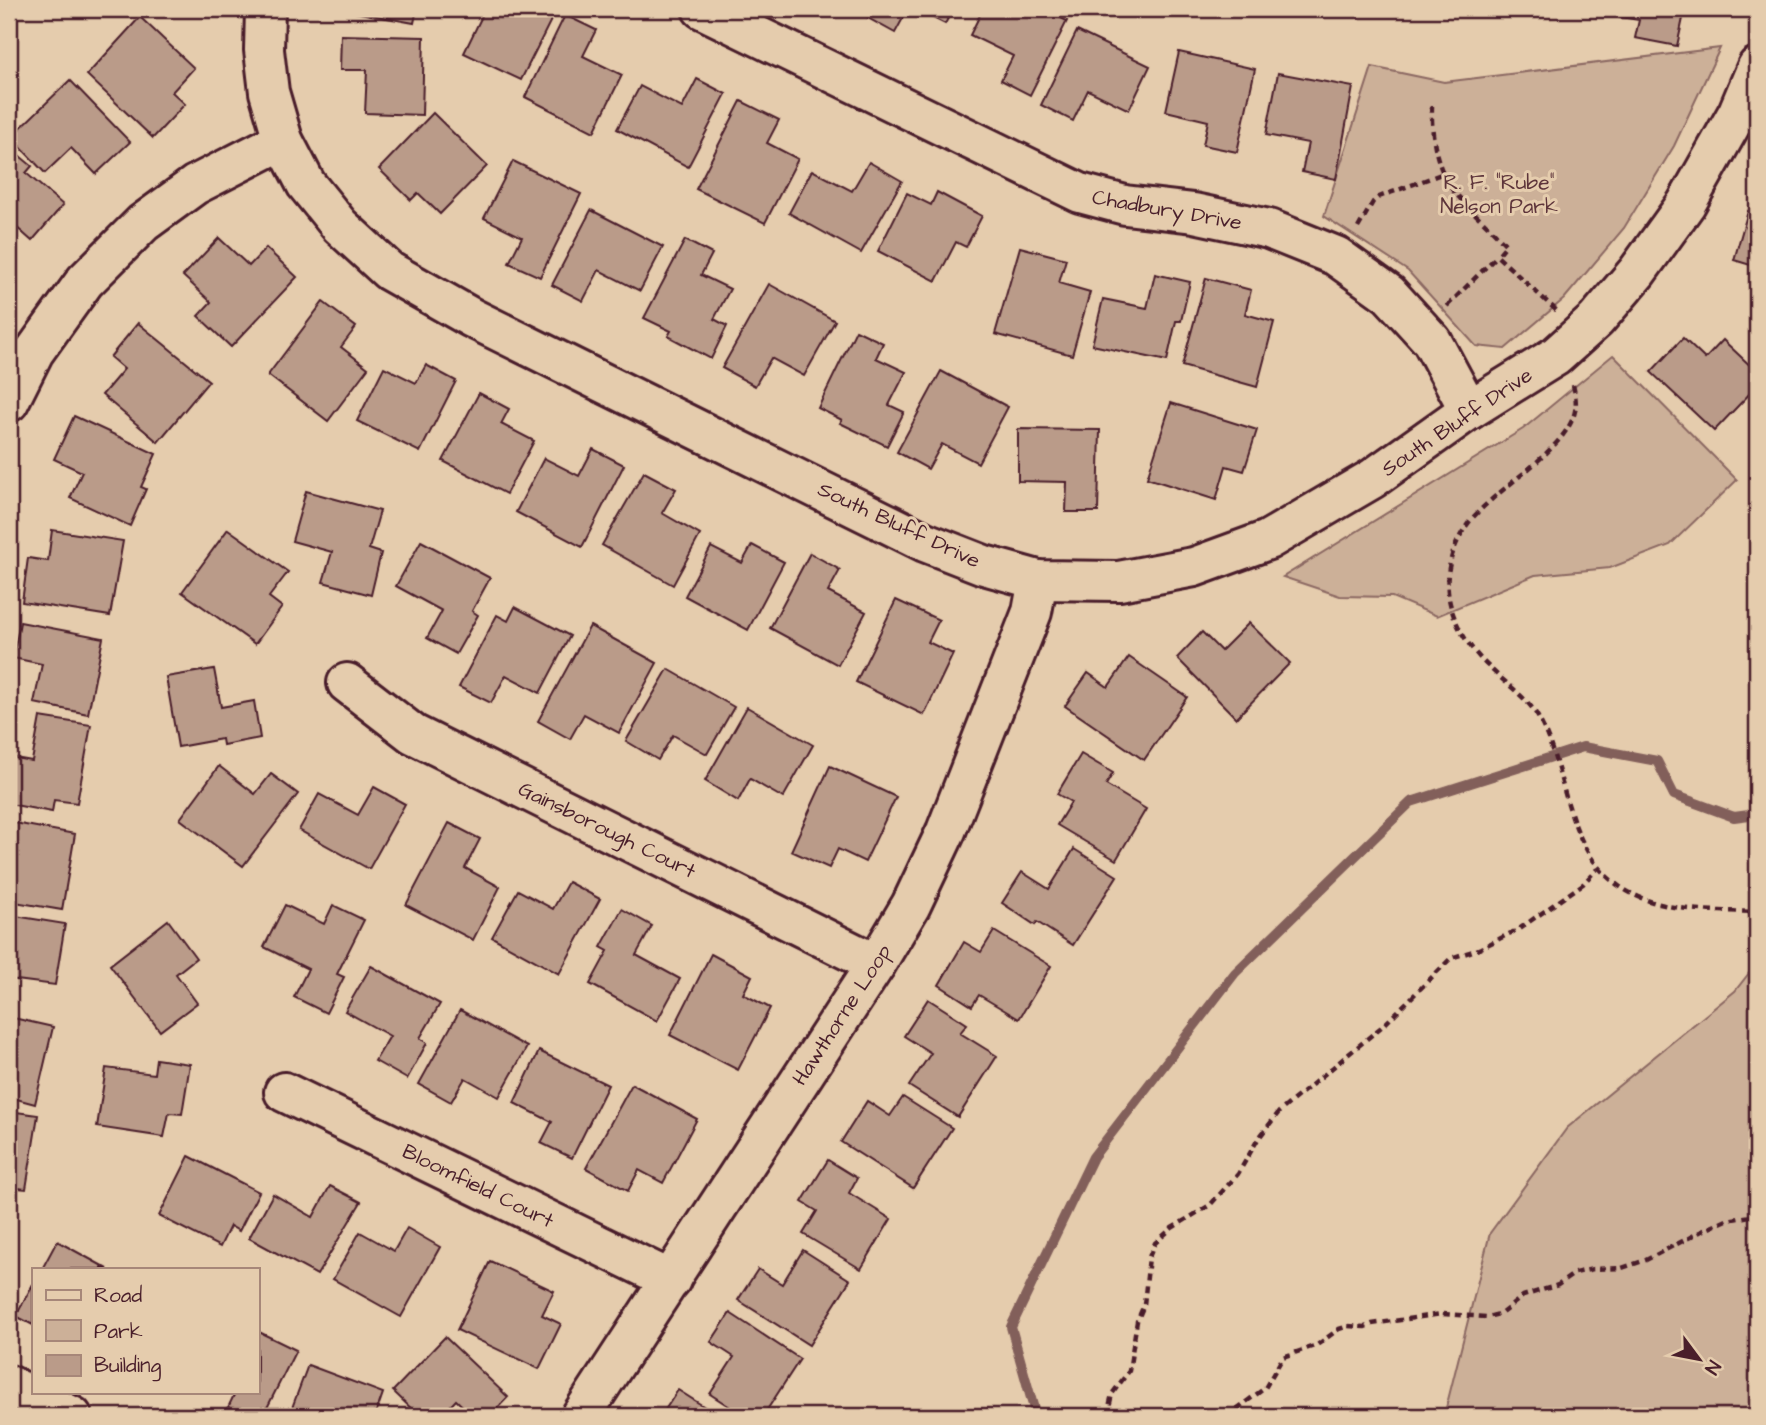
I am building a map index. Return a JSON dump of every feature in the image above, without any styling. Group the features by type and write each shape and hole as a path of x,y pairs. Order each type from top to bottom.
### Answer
{"street":[{"name":"South Bluff Drive","path":"265,9 264,50 269,92 283,140 306,184 340,226 389,271 472,318 925,542 984,565 1038,580 1119,581 1195,567 1268,540 1372,479 1469,410 1568,345 1596,320 1637,272 1748,115 1757,67"},
{"name":"Chadbury Drive","path":"702,9 1080,193 1125,205 1194,213 1269,229 1336,256 1389,294 1432,341 1469,410"},
{"path":"9,402 34,352 85,281 143,223 195,185 283,140"},
{"name":"Hawthorne Loop","path":"581,1416 876,964 911,905 946,831 1032,612 1038,580"},
{"name":"Gainsborough Court","path":"347,683 413,734 876,964"},
{"name":"Bloomfield Court","path":"284,1092 671,1280"},
{"path":"9,1385 72,1416"}],"path":[{"path":"1421,330 1506,245 1457,195 1444,173 1433,136 1432,106"},
{"path":"1344,262 1361,222 1373,202 1390,192 1444,173"},
{"path":"1497,256 1568,345 1572,383 1577,398 1569,428 1555,444 1484,507 1467,525 1454,548 1448,576 1450,604 1459,628 1471,648 1488,667 1519,694 1537,715 1584,846 1597,869 1620,887 1661,905 1757,912"},
{"path":"1107,1416 1112,1394 1129,1371 1137,1321 1146,1291 1149,1257 1155,1243 1172,1228 1210,1205 1238,1174 1258,1139 1279,1112 1385,1024 1451,958 1479,949 1519,929 1583,884 1597,869"},
{"path":"1227,1416 1265,1388 1283,1357 1317,1345 1339,1329 1442,1314 1487,1317 1495,1315 1523,1296 1558,1285 1575,1273 1592,1269 1622,1268 1646,1260 1727,1220 1757,1215"}],"green space":[{"name":"R. F. \"Rube\" Nelson Park","path":"1720,48 1674,146 1624,228 1564,299 1505,349 1476,346 1408,271 1324,216 1372,67 1444,82"},
{"path":"1613,355 1737,480 1670,545 1610,568 1535,575 1437,616 1392,597 1340,596 1283,577 1523,429"},
{"path":"1757,963 1757,1416 1444,1416 1490,1233 1567,1128 1735,991"}],"building":[{"path":"338,9 417,9 414,23"},
{"path":"468,9 534,9 552,18 521,80 464,53 482,16"},
{"path":"873,9 908,9 895,33 868,18"},
{"path":"915,9 953,9 945,24"},
{"path":"983,9 1043,9 1067,21 1030,95 1001,80 1013,56 970,35"},
{"path":"1621,9 1685,9 1677,46 1635,38 1639,20 1620,17"},
{"path":"565,15 596,30 583,56 622,75 594,132 525,97"},
{"path":"140,17 194,68 172,92 185,104 153,138 87,75"},
{"path":"1077,31 1150,66 1129,110 1088,90 1073,121 1041,105"},
{"path":"341,35 424,37 422,115 365,113 367,70 340,70"},
{"path":"1179,52 1255,69 1237,152 1203,145 1208,121 1166,111"},
{"path":"1278,73 1353,87 1336,179 1302,172 1308,143 1266,135"},
{"path":"697,79 726,94 688,167 617,129 640,86 682,108"},
{"path":"70,80 130,142 96,174 71,148 45,173 11,137"},
{"path":"741,101 779,120 767,143 798,159 765,223 696,189"},
{"path":"433,113 487,166 440,214 418,193 411,200 379,169"},
{"path":"9,147 32,166 26,173 63,205 32,241 15,226 9,234"},
{"path":"513,161 581,194 540,277 509,263 522,237 484,218"},
{"path":"869,162 902,181 861,253 789,213 812,170 852,191"},
{"path":"937,192 982,216 966,247 956,242 936,281 878,251 907,193 931,205"},
{"path":"591,210 663,247 640,291 599,270 583,301 552,285"},
{"path":"1748,211 1757,214 1757,267 1734,260"},
{"path":"219,238 249,266 266,248 297,277 231,347 198,316 211,302 183,276"},
{"path":"685,240 712,254 701,275 730,289 714,319 727,326 711,359 668,336 671,331 644,318"},
{"path":"1020,247 1066,259 1059,283 1090,292 1072,355 995,334"},
{"path":"1155,274 1190,282 1181,321 1176,321 1167,361 1092,345 1103,299 1147,308"},
{"path":"1206,278 1251,290 1245,314 1274,322 1257,387 1182,366"},
{"path":"769,284 835,321 804,376 771,358 755,386 722,368"},
{"path":"323,302 356,327 341,347 368,368 328,421 268,375"},
{"path":"138,323 209,381 158,442 102,395 124,369 110,357"},
{"path":"856,330 883,343 876,358 906,372 889,405 904,412 887,446 840,423 842,420 818,408"},
{"path":"1683,338 1705,359 1723,340 1757,372 1757,386 1714,431 1651,372"},
{"path":"426,365 456,381 420,452 357,421 384,367 416,383"},
{"path":"941,371 1008,407 978,463 942,444 928,469 897,452"},
{"path":"479,393 509,409 501,424 534,441 506,494 443,461"},
{"path":"1171,403 1257,430 1244,471 1226,466 1216,500 1147,478"},
{"path":"74,416 156,454 141,487 146,489 130,526 70,498 82,472 54,459"},
{"path":"1018,429 1100,430 1098,512 1066,512 1067,482 1018,481"},
{"path":"593,449 624,465 582,547 516,512 544,458 579,476"},
{"path":"644,472 676,489 662,513 700,535 673,585 602,545"},
{"path":"306,491 380,511 369,549 381,553 371,595 323,582 332,552 292,541"},
{"path":"228,529 288,572 269,597 282,607 255,644 182,592"},
{"path":"52,530 123,541 110,616 22,602 28,558 48,561"},
{"path":"421,541 490,578 472,611 478,615 456,654 427,638 442,611 396,586"},
{"path":"752,545 784,562 748,630 685,596 711,547 742,563"},
{"path":"810,553 840,570 828,592 866,612 838,665 770,628"},
{"path":"896,600 939,620 928,642 953,654 924,715 856,682"},
{"path":"515,607 570,636 540,693 506,675 491,703 459,687 497,615 508,621"},
{"path":"20,622 103,638 88,714 34,703 42,664 13,658"},
{"path":"1249,623 1290,663 1236,718 1177,658 1202,632 1221,651"},
{"path":"590,626 657,663 619,733 584,714 570,739 538,721"},
{"path":"1129,657 1187,697 1144,760 1065,706 1088,673 1108,687"},
{"path":"214,669 221,707 254,701 260,738 223,745 222,739 178,747 166,677"},
{"path":"668,669 734,707 707,754 673,735 658,760 626,741"},
{"path":"747,707 813,745 783,798 750,779 738,801 705,781"},
{"path":"40,717 91,725 77,803 54,800 52,812 9,804 9,757 32,761"},
{"path":"1081,754 1113,773 1106,785 1146,809 1116,860 1057,825 1071,802 1057,794"},
{"path":"219,766 255,794 271,774 298,794 243,866 180,819"},
{"path":"830,766 896,797 865,862 838,849 829,868 791,851"},
{"path":"374,787 405,804 369,869 299,830 319,794 358,815"},
{"path":"9,822 75,834 62,910 9,901 13,865 9,865"},
{"path":"449,823 480,839 465,868 500,887 473,940 406,905"},
{"path":"1074,849 1117,876 1073,945 1037,922 1035,925 1002,903 1022,872 1049,889"},
{"path":"568,882 600,899 559,974 492,937 518,890 553,909"},
{"path":"285,905 324,924 333,905 364,920 337,974 344,977 326,1013 294,997 308,969 264,947"},
{"path":"622,909 652,926 636,955 680,979 657,1021 590,984 608,951 601,947"},
{"path":"9,915 65,924 55,985 9,979"},
{"path":"168,920 196,958 176,974 197,1003 160,1031 110,965"},
{"path":"994,931 1051,966 1019,1019 979,995 972,1006 939,985 964,942 981,952"},
{"path":"711,954 752,976 743,994 770,1008 738,1070 670,1035"},
{"path":"371,966 440,1004 420,1038 427,1043 407,1079 375,1061 390,1036 345,1011"},
{"path":"928,999 967,1024 960,1033 997,1056 958,1117 909,1086 931,1053 904,1036"},
{"path":"460,1010 527,1047 499,1097 465,1078 451,1102 419,1084"},
{"path":"9,1017 53,1027 35,1104 9,1097"},
{"path":"539,1051 608,1085 572,1158 541,1143 552,1122 514,1103"},
{"path":"156,1059 190,1064 182,1114 169,1113 164,1137 97,1127 106,1068 154,1074"},
{"path":"632,1084 697,1119 663,1183 639,1170 628,1191 586,1168"},
{"path":"903,1097 952,1128 913,1188 841,1142 867,1101 890,1116"},
{"path":"9,1111 38,1115 26,1189 9,1187"},
{"path":"189,1156 259,1192 239,1231 230,1226 220,1247 159,1216"},
{"path":"828,1160 857,1178 849,1193 891,1219 861,1269 803,1234 817,1211 802,1202"},
{"path":"330,1186 361,1202 317,1275 249,1238 273,1194 313,1217"},
{"path":"407,1228 440,1247 401,1317 333,1279 360,1232 394,1251"},
{"path":"57,1241 106,1268 43,1268"},
{"path":"803,1250 850,1280 809,1345 738,1300 758,1269 782,1284"},
{"path":"490,1261 554,1291 542,1315 561,1324 539,1369 457,1330"},
{"path":"32,1286 32,1324 16,1316"},
{"path":"730,1313 800,1359 763,1416 744,1416 710,1394 734,1357 711,1342"},
{"path":"259,1332 296,1350 263,1416 224,1416 234,1395 232,1394 259,1394"},
{"path":"445,1337 508,1397 490,1416 473,1416 456,1400 441,1416 419,1416 393,1391"},
{"path":"308,1365 383,1393 375,1416 289,1416"},
{"path":"678,1390 711,1411 707,1416 661,1416"}],"waterway":[{"path":"1036,1416 1011,1327 1093,1157 1235,973 1411,802 1583,747 1657,761 1674,795 1734,817 1757,814"}]}
